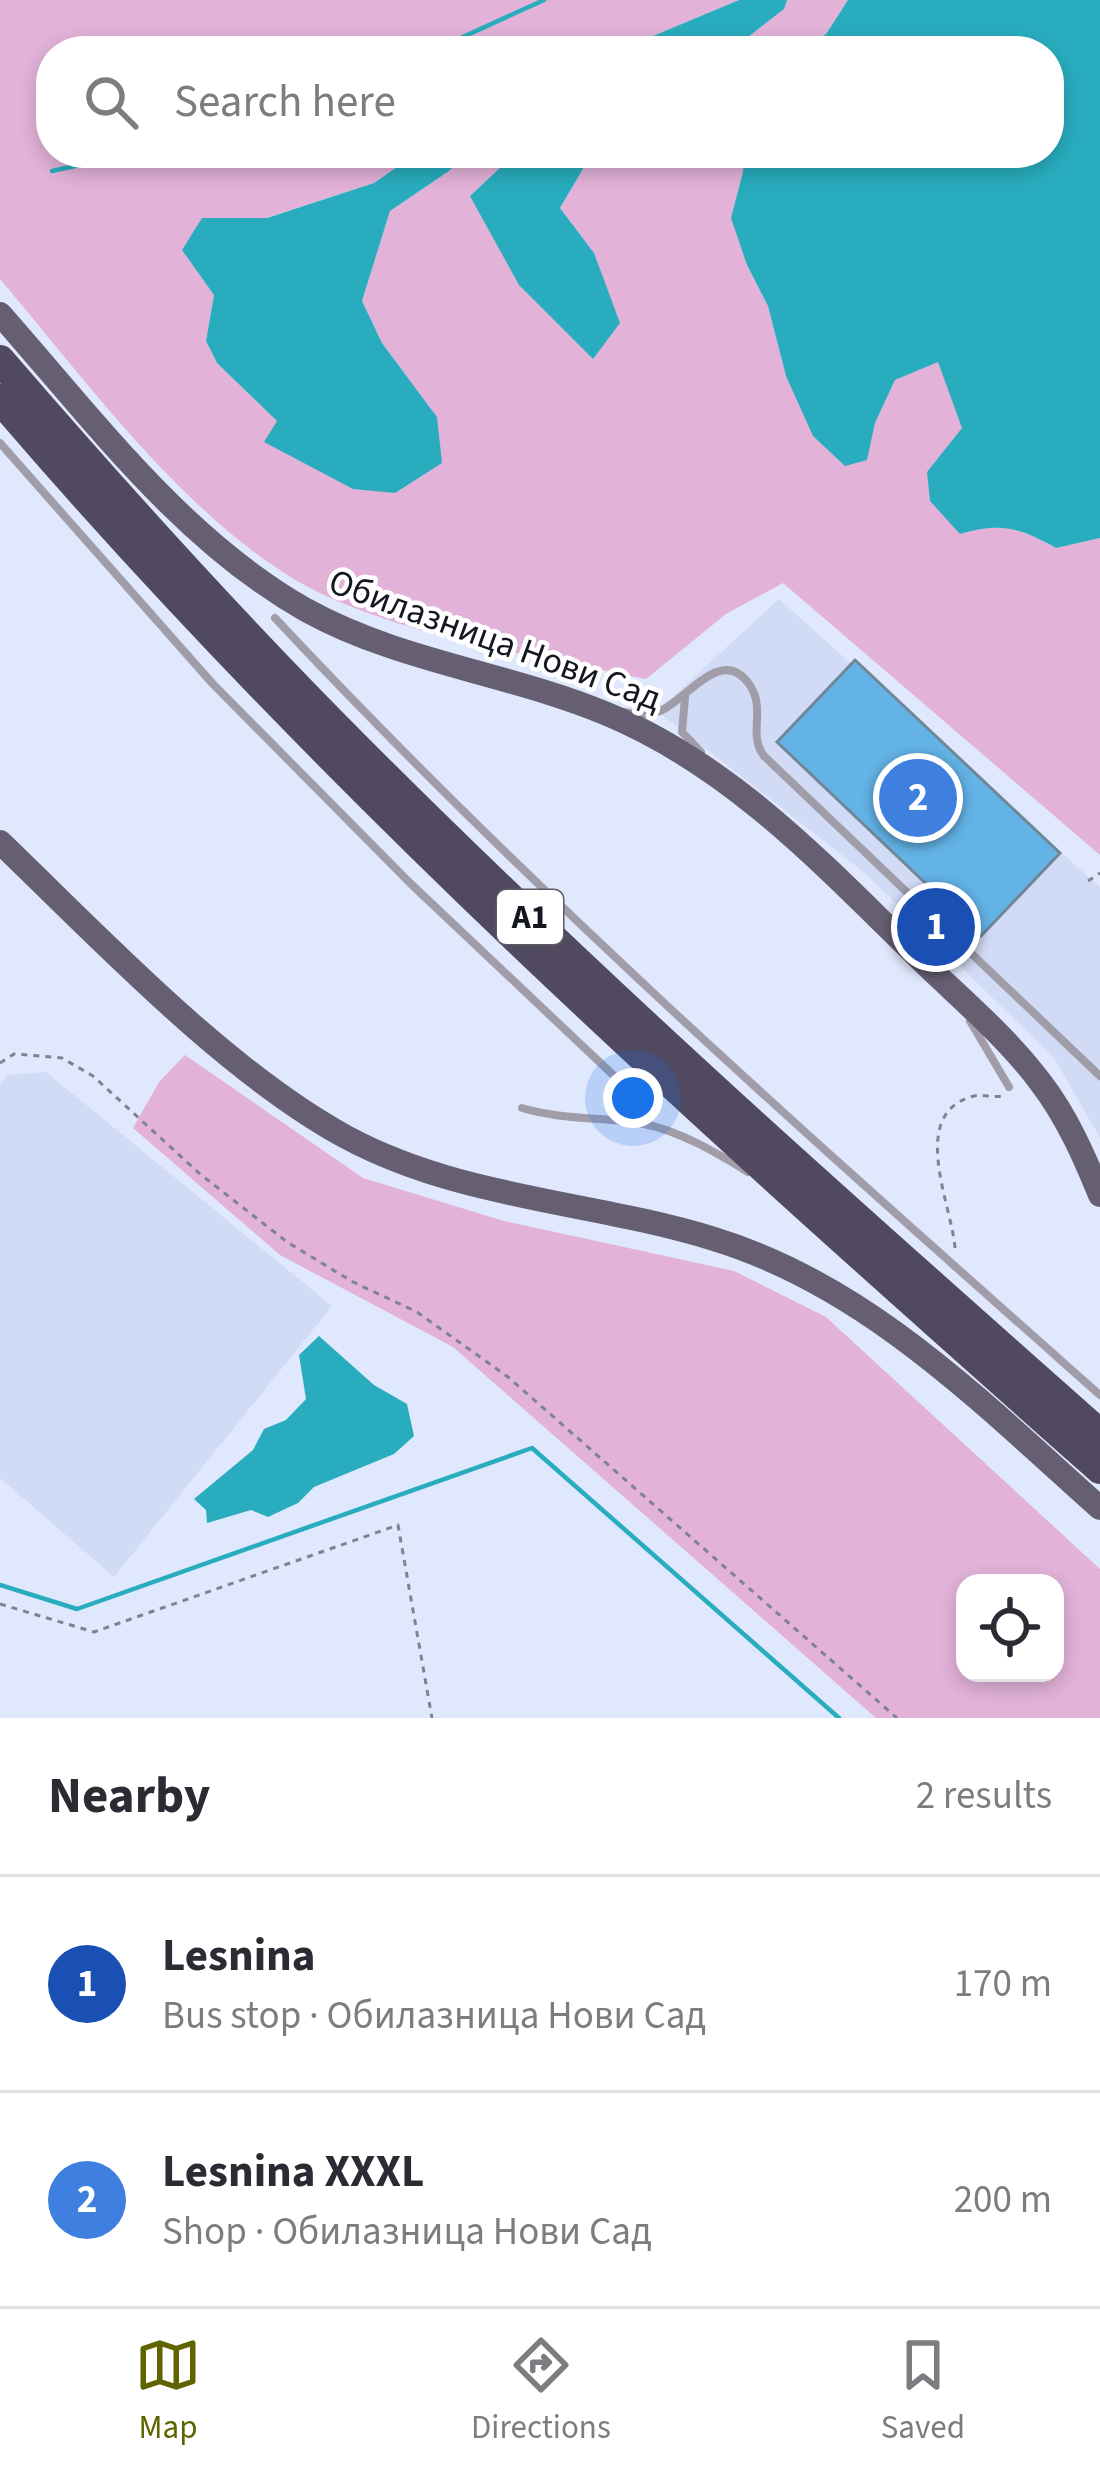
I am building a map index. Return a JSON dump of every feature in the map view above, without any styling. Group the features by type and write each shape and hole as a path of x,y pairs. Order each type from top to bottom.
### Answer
{"highway":[{"name":"A1","path":"0,360 248,636 430,821 651,1032 1100,1434"},
{"name":"A1","path":"0,399 204,627 339,767 632,1050 1100,1469"}],"main road":[{"name":"Обилазница Нови Сад","path":"0,314 150,483 222,552 270,587 308,611 390,647 604,712 670,744 814,853 1040,1081 1082,1150 1100,1196"},
{"path":"0,842 211,1038 317,1120 376,1152 434,1175 716,1239 792,1272 862,1310 927,1356 1100,1508"}],"lane":[{"path":"0,443 212,683 440,912 646,1106"},
{"path":"275,618 396,747 508,856 1100,1395"},
{"path":"604,712 652,713 685,696 715,672 732,671 746,679 759,706 755,740 764,756 1100,1076"},
{"path":"685,696 682,732 719,777"},
{"path":"894,933 972,1024 1009,1087"},
{"path":"522,1108 551,1117 647,1125 721,1156 807,1208"}],"path":[{"path":"1088,881 1100,873"},
{"path":"0,1063 14,1054 62,1058 93,1076 200,1174 287,1242 462,1341 897,1718"},
{"path":"950,1262 956,1246 937,1148 940,1122 976,1095 1007,1095 1009,1087"},
{"path":"0,1604 94,1632 398,1525 432,1718"}],"shaded area":[{"path":"0,0 739,0 653,36 36,36 36,168 396,168 374,183 266,218 202,218 214,295 206,341 217,363 278,422 265,442 437,417 382,343 362,301 390,211 452,168 500,168 470,196 594,253 560,208 584,168 743,168 732,218 747,265 768,306 786,376 866,460 875,423 895,380 938,361 963,429 927,472 960,533 1010,529 1056,548 1100,538 1100,855 783,583 726,614 646,679 410,627 335,600 287,575 240,541 152,459 0,279"},
{"path":"787,0 848,0 823,36 749,36 783,9"},
{"path":"779,599 1100,887 1100,1138 1054,1058 865,873 657,711"},
{"path":"185,1055 363,1178 504,1221 734,1271 826,1317 1100,1569 1100,1718 876,1718 453,1347 280,1255 133,1128 159,1082"},
{"path":"46,1072 332,1306 114,1577 0,1478 0,1083 8,1075"}],"water":[{"path":"739,0 787,0 784,9 749,36 653,36"},
{"path":"848,0 1100,0 1100,538 1056,548 1010,529 960,534 930,501 927,472 962,428 938,362 895,380 875,423 867,460 845,466 813,436 786,376 768,306 731,218 743,168 1064,168 1064,36 823,36"},
{"path":"396,168 452,168 390,211 362,301 382,343 437,417 442,463 395,493 353,489 264,442 277,421 217,363 206,341 214,295 182,250 202,218 267,218 374,183"},
{"path":"500,168 584,168 560,208 594,253 620,323 593,359 519,285 470,196"},
{"path":"319,1336 374,1385 407,1404 414,1436 394,1454 314,1487 298,1503 268,1517 251,1510 207,1523 206,1510 194,1499 253,1450 264,1429 286,1420 306,1399 299,1355"}],"building":[{"path":"855,660 1060,853 981,936 777,742"}],"waterway":[{"path":"465,36 544,0"},
{"path":"52,171 66,168"},
{"path":"0,1585 77,1609 532,1448 839,1718"}],"place":[{"name":"Lesnina XXXL","path":"918,798"},
{"name":"Lesnina","path":"936,927"}]}
